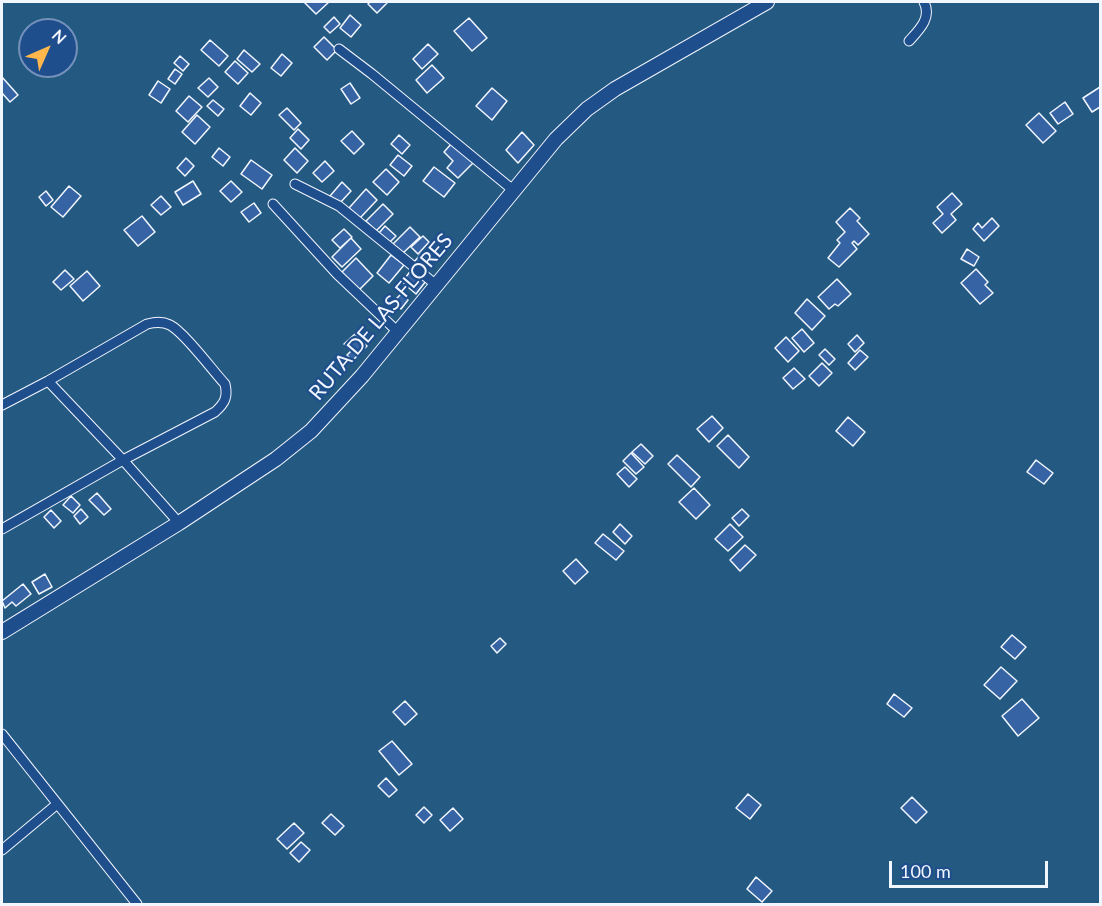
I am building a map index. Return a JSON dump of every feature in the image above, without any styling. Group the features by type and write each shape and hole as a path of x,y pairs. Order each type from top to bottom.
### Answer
{"main road":[{"name":"RUTA DE LAS FLORES","path":"2,632 179,523 276,459 310,431 362,376 513,190 556,139 586,109 633,77 767,2"}],"street":[{"path":"909,41 924,24 927,7 924,2"},
{"path":"339,50 372,74 513,190"},
{"path":"296,184 339,206 435,285"},
{"path":"273,204 338,274 398,332"},
{"path":"2,405 147,324 158,321 170,324 179,332 225,384 227,395 223,405 215,412 123,460 2,529"},
{"path":"48,381 179,523"},
{"path":"2,734 56,805 137,904"},
{"path":"2,850 56,805"}],"shaded area":[{"path":"2,2 1100,2 1100,904 2,904"}],"building":[{"path":"304,2 329,2 316,14"},
{"path":"370,2 387,3 377,13 368,4"},
{"path":"350,15 361,25 351,37 340,28"},
{"path":"334,17 340,24 330,33 324,27"},
{"path":"469,18 487,38 472,51 454,31"},
{"path":"324,37 337,50 327,60 314,47"},
{"path":"210,40 228,56 219,66 201,50"},
{"path":"428,44 438,54 422,69 413,59"},
{"path":"244,50 260,64 252,72 237,59"},
{"path":"282,54 292,63 281,76 271,68"},
{"path":"180,56 189,64 183,71 174,63"},
{"path":"235,61 248,73 238,84 225,72"},
{"path":"432,65 444,78 427,93 416,80"},
{"path":"175,69 182,74 175,84 168,79"},
{"path":"2,77 18,95 10,102 2,93"},
{"path":"209,78 218,87 208,97 198,88"},
{"path":"158,81 170,89 161,103 149,95"},
{"path":"350,83 360,98 351,104 341,89"},
{"path":"1100,87 1100,107 1092,112 1083,98"},
{"path":"492,88 507,101 492,120 476,106"},
{"path":"250,93 261,103 251,115 240,106"},
{"path":"189,96 202,107 188,122 176,111"},
{"path":"213,100 224,109 218,116 207,106"},
{"path":"1065,102 1073,114 1058,124 1050,113"},
{"path":"287,108 301,123 294,130 279,115"},
{"path":"1039,113 1056,131 1043,143 1026,125"},
{"path":"197,115 210,127 195,144 182,132"},
{"path":"298,129 309,140 301,149 290,138"},
{"path":"352,131 364,144 354,154 341,141"},
{"path":"522,132 534,145 518,163 506,150"},
{"path":"399,135 410,145 402,154 391,144"},
{"path":"452,143 473,163 458,178 447,168 453,161 444,152"},
{"path":"219,148 230,157 223,166 212,157"},
{"path":"295,148 308,161 297,173 284,160"},
{"path":"398,155 412,166 404,176 390,165"},
{"path":"186,158 194,166 185,176 177,168"},
{"path":"251,160 272,175 262,189 241,174"},
{"path":"325,161 334,171 322,182 313,173"},
{"path":"434,167 455,183 444,197 423,181"},
{"path":"386,169 399,182 387,195 373,182"},
{"path":"193,181 201,194 183,205 175,192"},
{"path":"231,181 242,192 231,202 220,191"},
{"path":"342,182 351,191 339,204 330,196"},
{"path":"69,186 81,196 63,217 51,207"},
{"path":"366,189 377,200 360,218 349,208"},
{"path":"46,191 53,200 46,206 39,197"},
{"path":"952,193 962,204 951,214 956,220 942,233 933,223 943,214 937,207"},
{"path":"161,196 171,207 161,215 151,205"},
{"path":"254,203 261,213 249,222 241,212"},
{"path":"383,204 393,214 376,231 366,221"},
{"path":"850,208 860,218 857,221 869,234 858,245 854,241 852,243 857,249 839,267 828,258 840,243 837,240 845,232 836,222"},
{"path":"142,216 155,232 138,246 124,230"},
{"path":"992,218 999,226 984,241 973,229 978,223 982,228"},
{"path":"385,226 396,236 390,242 379,233"},
{"path":"410,227 420,237 403,253 393,244"},
{"path":"344,229 352,237 340,248 332,240"},
{"path":"423,236 429,242 418,254 411,247"},
{"path":"351,238 361,249 342,267 332,257"},
{"path":"967,249 979,257 974,266 961,259"},
{"path":"421,254 429,261 421,270 413,263"},
{"path":"391,255 404,265 389,283 377,273"},
{"path":"356,258 373,276 359,290 342,272"},
{"path":"412,269 426,281 416,294 402,282"},
{"path":"976,269 988,282 985,285 993,293 980,304 961,283"},
{"path":"65,270 74,279 61,290 53,282"},
{"path":"87,271 100,286 83,301 70,286"},
{"path":"837,279 851,294 838,306 835,304 829,309 818,297"},
{"path":"401,294 408,300 401,309 393,302"},
{"path":"807,299 825,316 812,330 795,313"},
{"path":"802,329 814,343 804,352 792,338"},
{"path":"355,334 367,346 352,361 347,355 351,351 344,344"},
{"path":"857,335 864,343 855,352 848,344"},
{"path":"786,337 799,351 788,362 775,348"},
{"path":"825,349 835,359 829,365 819,355"},
{"path":"860,350 868,357 855,370 848,363"},
{"path":"822,363 832,373 819,386 809,376"},
{"path":"794,368 805,379 793,389 783,378"},
{"path":"712,416 723,428 709,442 697,429"},
{"path":"848,417 865,432 853,446 836,431"},
{"path":"728,435 749,457 739,468 717,446"},
{"path":"641,444 653,456 645,464 632,452"},
{"path":"631,453 644,467 636,474 623,461"},
{"path":"677,455 700,477 691,487 668,464"},
{"path":"1036,460 1053,473 1044,484 1027,472"},
{"path":"625,467 637,479 629,487 617,474"},
{"path":"694,488 710,505 696,519 679,502"},
{"path":"97,493 111,509 104,515 89,500"},
{"path":"71,496 80,505 73,513 63,505"},
{"path":"81,509 88,517 80,524 74,516"},
{"path":"742,509 749,516 739,526 732,518"},
{"path":"51,510 61,521 54,528 44,517"},
{"path":"620,524 632,536 625,544 613,532"},
{"path":"730,524 743,537 728,551 715,539"},
{"path":"603,534 624,551 616,560 595,543"},
{"path":"745,545 756,555 740,571 730,560"},
{"path":"576,559 588,572 575,584 563,571"},
{"path":"45,574 52,587 39,594 32,582"},
{"path":"23,584 31,594 16,606 12,602 5,608 2,601"},
{"path":"1012,635 1026,647 1015,659 1001,647"},
{"path":"500,638 506,644 497,653 491,646"},
{"path":"1001,667 1017,681 1000,699 984,685"},
{"path":"894,694 912,708 904,717 887,704"},
{"path":"1022,699 1039,718 1018,736 1002,716"},
{"path":"405,701 417,714 405,725 393,712"},
{"path":"392,741 412,764 399,775 379,751"},
{"path":"386,778 397,790 389,797 378,786"},
{"path":"748,794 761,805 750,819 736,808"},
{"path":"912,797 927,812 916,823 901,808"},
{"path":"424,807 432,815 424,823 416,815"},
{"path":"453,808 463,819 450,831 440,820"},
{"path":"331,814 344,826 335,835 322,823"},
{"path":"294,823 304,833 287,849 277,839"},
{"path":"301,842 310,850 299,862 290,853"},
{"path":"756,877 772,891 762,902 747,889"}]}
